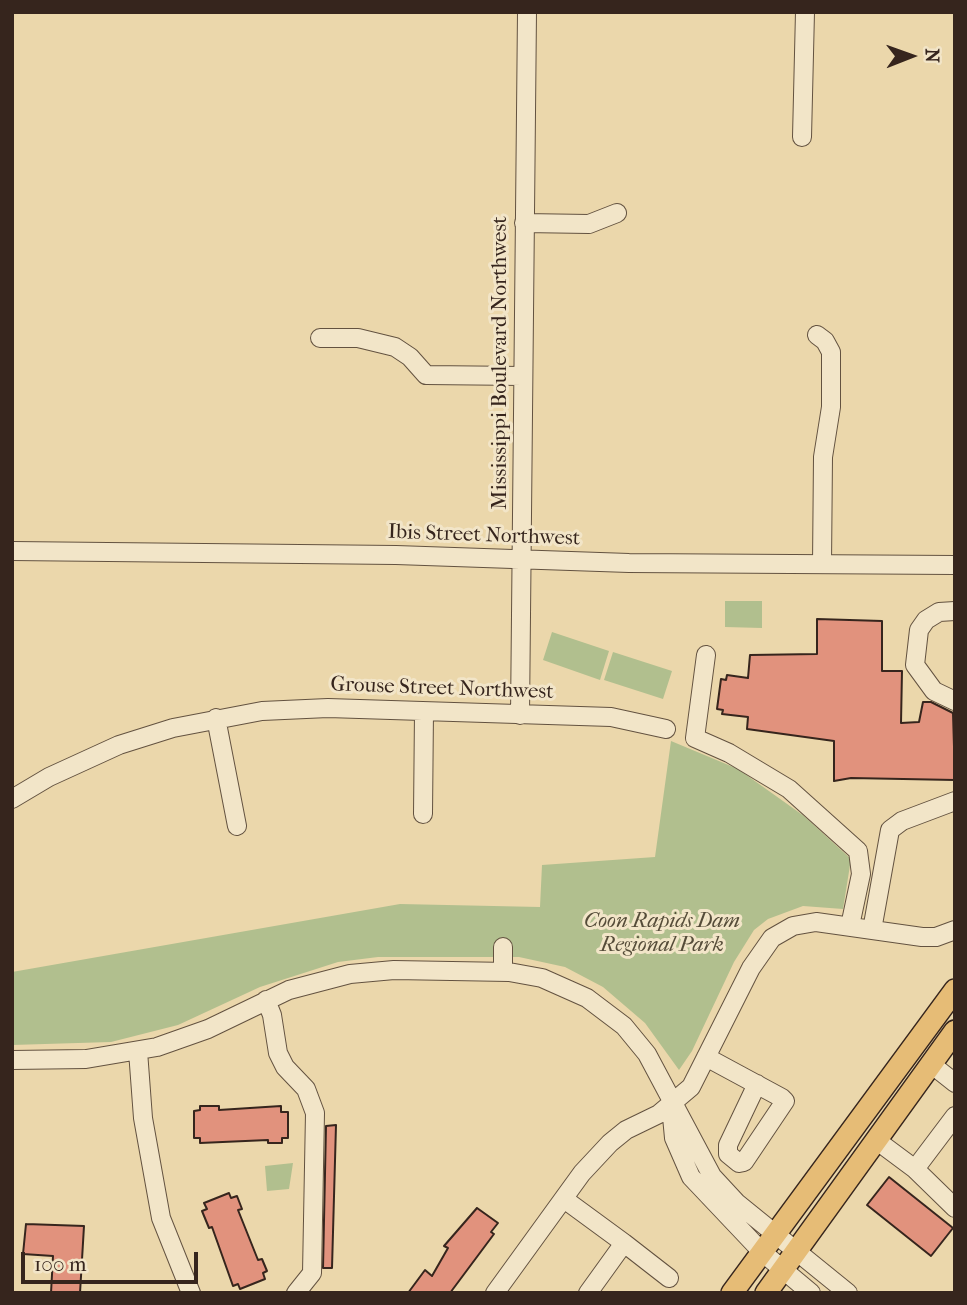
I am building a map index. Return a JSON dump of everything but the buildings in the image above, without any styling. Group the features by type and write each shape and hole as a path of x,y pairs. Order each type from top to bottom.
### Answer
{"main road":[{"path":"732,1293 955,990"},
{"path":"766,1293 955,1031"}],"street":[{"name":"Mississippi Boulevard Northwest","path":"520,715 527,12"},
{"path":"802,137 805,12"},
{"path":"524,223 589,224 617,213"},
{"path":"817,335 825,341 831,352 830,419 823,457 822,564"},
{"path":"320,338 358,338 395,347 411,357 426,375 523,376"},
{"name":"Ibis Street Northwest","path":"12,551 396,555 522,561 955,565"},
{"path":"955,611 939,612 926,620 919,630 915,665 934,691 955,701"},
{"path":"706,655 695,738 729,753 789,789 858,851 861,874 850,926"},
{"name":"Grouse Street Northwest","path":"12,799 49,777 119,745 216,718 299,708 611,717 666,729"},
{"path":"423,814 424,712"},
{"path":"216,718 237,827"},
{"path":"872,930 890,830 902,821 955,801"},
{"path":"495,1293 564,1199 610,1143 626,1130 659,1114 691,1087 751,968 772,938 806,923 850,926 922,937 936,937 955,930"},
{"path":"503,947 503,972"},
{"path":"12,1060 86,1059 138,1051 196,1033 265,1000 321,979 361,972 503,972 542,978 587,998 615,1017 647,1054 712,1176 737,1203 848,1293"},
{"path":"265,1000 272,1016 278,1053 285,1067 306,1089 315,1113 312,1273 296,1293"},
{"path":"138,1051 143,1118 161,1218 191,1293"},
{"path":"706,1058 757,1084"},
{"path":"931,1064 955,1083"},
{"path":"671,1102 674,1138 691,1177 762,1252 811,1293"},
{"path":"915,1169 955,1116"},
{"path":"876,1140 915,1169 955,1208"},
{"path":"564,1199 669,1278"},
{"path":"588,1293 624,1243"}],"green space":[{"path":"725,601 762,601 762,628 725,627"},
{"path":"552,632 609,651 600,680 543,660"},
{"path":"613,652 672,671 663,699 604,680"},
{"name":"Coon Rapids Dam Regional Park","path":"671,741 738,769 804,816 851,859 843,909 803,906 768,919 754,930 734,962 692,1051 679,1070 645,1023 603,987 565,967 519,957 378,957 338,962 260,987 178,1025 111,1042 12,1045 12,972 400,904 540,907 542,865 655,857"},
{"path":"293,1163 289,1189 267,1191 265,1166"}]}
